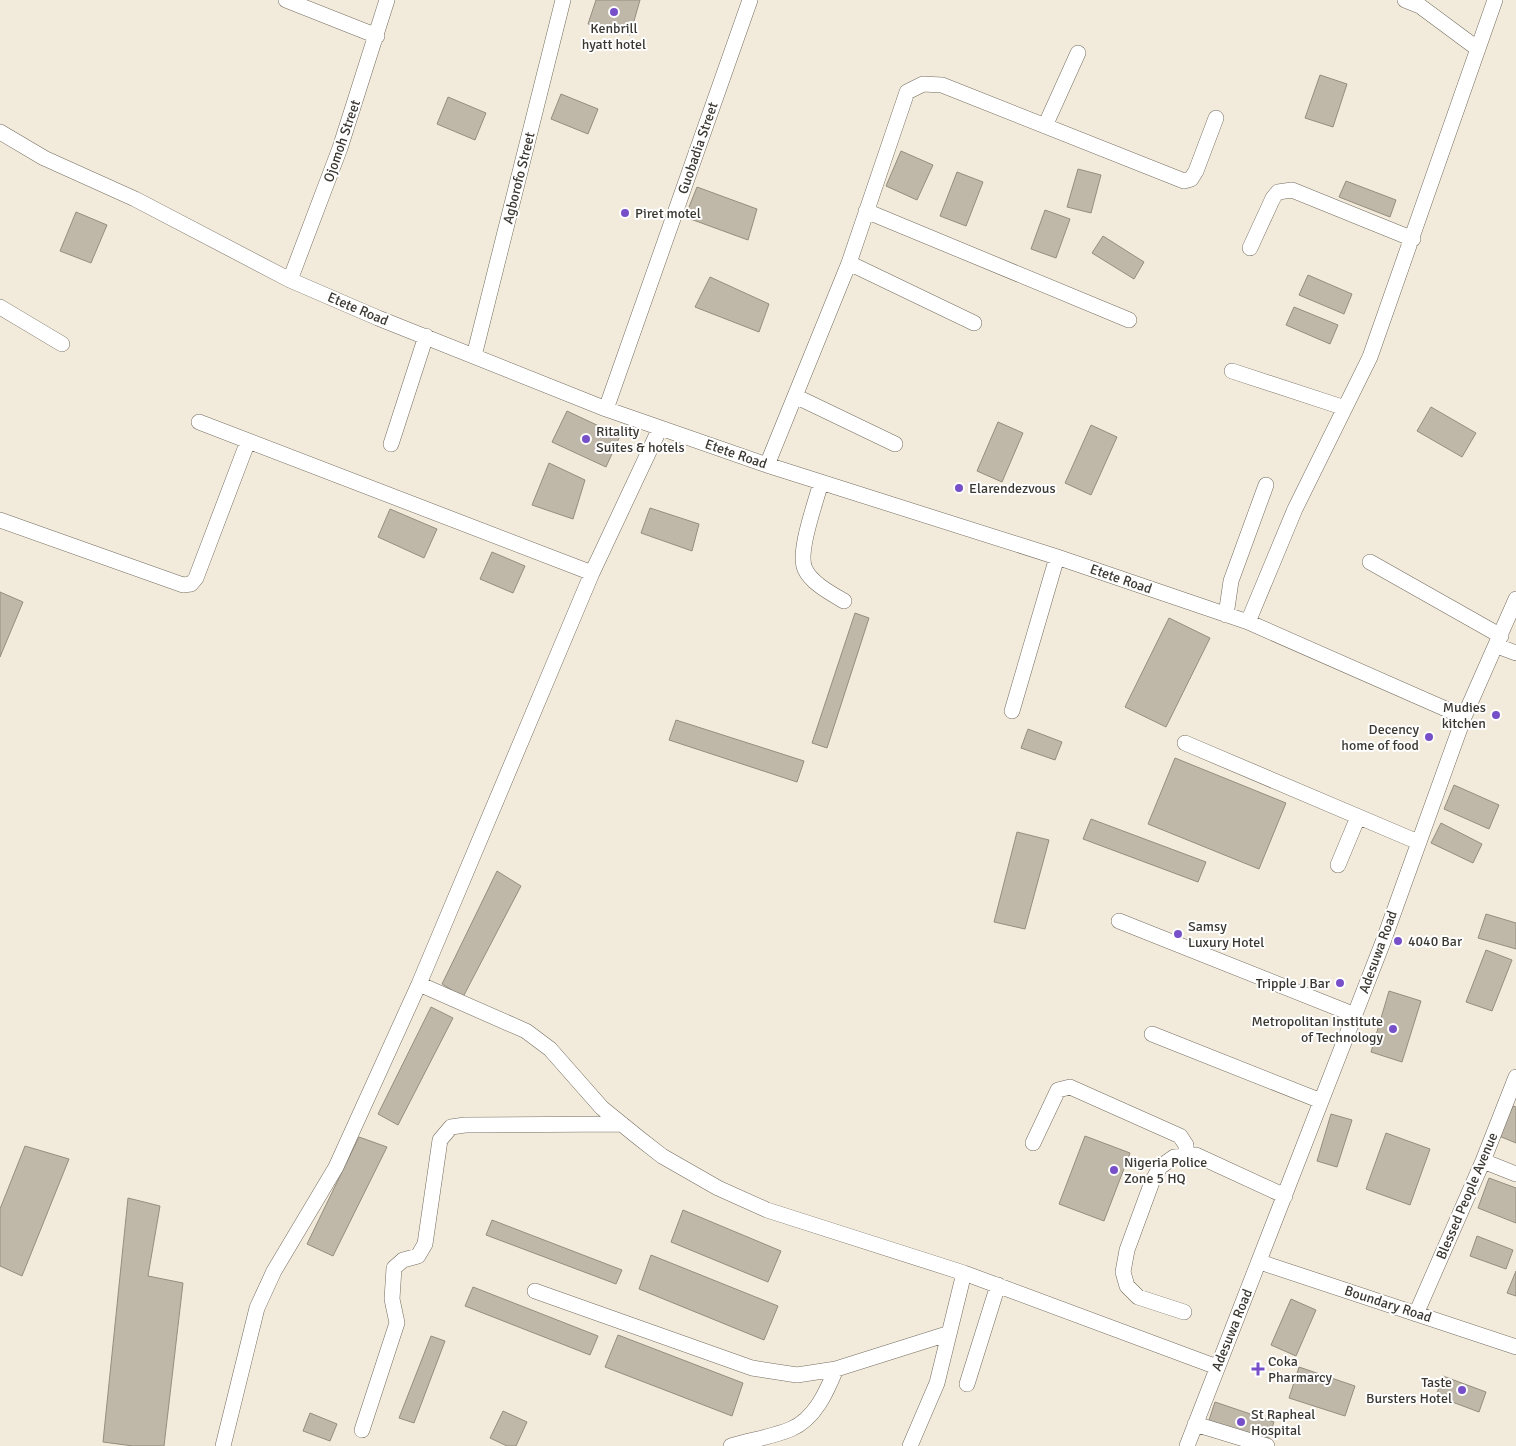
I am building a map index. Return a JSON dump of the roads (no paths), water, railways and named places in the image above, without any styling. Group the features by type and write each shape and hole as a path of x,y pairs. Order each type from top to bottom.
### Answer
{"street":[{"path":"286,0 377,36"},
{"name":"Ojomoh Street","path":"290,280 340,148 387,0"},
{"name":"Agborofo Street","path":"474,356 563,0"},
{"name":"Guobadia Street","path":"606,408 750,0"},
{"path":"1405,0 1420,6 1478,49"},
{"path":"1248,622 1295,509 1370,357 1413,239 1495,0"},
{"path":"1045,126 1078,53"},
{"path":"767,465 849,263 907,92 923,84 942,85 1184,181 1191,179 1196,171 1216,118"},
{"name":"Etete Road","path":"0,132 44,158 135,199 290,280 474,356 606,408 767,465 1058,557 1248,622 1464,717"},
{"path":"1250,248 1273,198 1278,192 1292,190 1413,239"},
{"path":"866,211 1129,320"},
{"path":"849,263 974,322"},
{"path":"0,307 62,344"},
{"path":"391,444 426,336"},
{"path":"1232,371 1345,408"},
{"path":"795,396 895,444"},
{"path":"199,422 592,573"},
{"path":"223,1446 257,1308 274,1272 336,1167 419,984 592,573 660,428"},
{"path":"0,520 183,585 191,584 196,578 248,441"},
{"path":"821,482 804,549 805,569 811,577 844,601"},
{"path":"1226,615 1231,582 1266,485"},
{"path":"1012,711 1058,557"},
{"path":"1370,562 1516,652"},
{"name":"Adesuwa Road","path":"1187,1446 1355,1015 1464,717 1516,599"},
{"path":"1185,743 1418,842"},
{"path":"1338,865 1358,817"},
{"path":"1119,921 1355,1015"},
{"path":"419,984 526,1031 550,1049 602,1108 662,1156 718,1188 767,1210 964,1273 1217,1367"},
{"path":"1152,1034 1321,1102"},
{"name":"Blessed People Avenue","path":"1416,1314 1484,1161 1516,1077"},
{"path":"1033,1143 1058,1090 1070,1087 1180,1136 1186,1145 1186,1154"},
{"path":"362,1430 397,1323 392,1299 394,1268 404,1260 418,1256 425,1244 440,1140 451,1127 465,1125 622,1124"},
{"path":"1184,1312 1138,1297 1127,1286 1123,1272 1127,1250 1152,1182 1160,1167 1174,1156 1186,1154 1196,1156 1285,1196"},
{"path":"1484,1161 1516,1174"},
{"name":"Boundary Road","path":"1260,1262 1516,1347"},
{"path":"910,1446 937,1383 964,1273"},
{"path":"967,1384 998,1285"},
{"path":"535,1291 752,1368 797,1375 836,1369 948,1334"},
{"path":"731,1446 792,1429 813,1412 825,1397 836,1369"},
{"path":"1195,1424 1267,1446"}],"place":[{"name":"Kenbrill hyatt hotel","path":"614,12"},
{"name":"Piret motel","path":"625,213"},
{"name":"Ritality Suites & hotels","path":"586,439"},
{"name":"Elarendezvous","path":"959,488"},
{"name":"Mudies kitchen","path":"1496,715"},
{"name":"Decency home of food","path":"1429,737"},
{"name":"Samsy Luxury Hotel","path":"1178,934"},
{"name":"4040 Bar","path":"1398,941"},
{"name":"Tripple J Bar","path":"1340,983"},
{"name":"Metropolitan Institute of Technology","path":"1393,1029"},
{"name":"Nigeria Police Zone 5 HQ","path":"1114,1170"},
{"name":"Coka Pharmarcy","path":"1258,1369"},
{"name":"Taste Bursters Hotel","path":"1462,1390"},
{"name":"St Rapheal Hospital","path":"1241,1422"}]}
